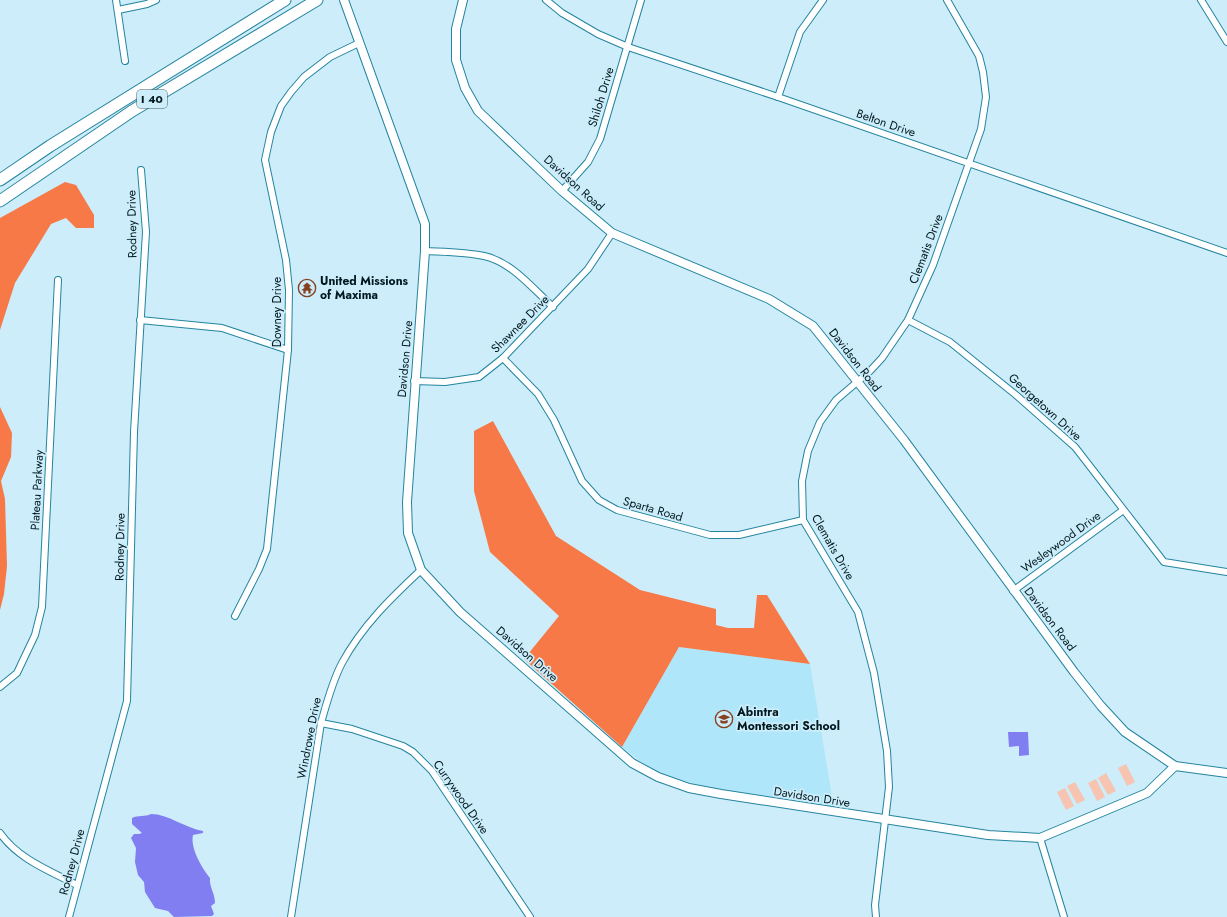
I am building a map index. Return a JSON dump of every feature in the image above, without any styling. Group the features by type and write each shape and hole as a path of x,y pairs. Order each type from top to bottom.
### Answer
{"highway":[{"name":"I 40","path":"0,180 57,142 285,0"},
{"name":"I 40","path":"0,201 132,111 313,3"}],"street":[{"path":"116,0 125,61"},
{"path":"118,10 147,4 156,0"},
{"name":"Davidson Drive","path":"344,0 425,224 426,251 414,381 406,502 408,533 421,570 460,612 632,763 658,777 689,788 884,820 988,835 1040,838 1147,794 1175,766"},
{"name":"Davidson Road","path":"463,0 456,29 456,60 464,88 478,112 562,190 612,233 745,288 788,310 813,326 904,440 1013,591 1087,689 1120,727 1175,766 1227,773"},
{"name":"Belton Drive","path":"546,0 562,13 592,30 628,47 970,163 1227,253"},
{"name":"Shiloh Drive","path":"562,190 588,162 600,139 641,0"},
{"path":"778,97 800,32 823,0"},
{"name":"Clematis Drive","path":"876,917 875,905 889,787 886,751 874,673 858,612 803,520 802,481 812,440 820,422 836,400 882,358 908,320 933,265 970,163 985,109 986,89 979,56 947,0"},
{"path":"1201,0 1227,42"},
{"name":"Downey Drive","path":"235,616 259,569 267,549 288,350 289,290 286,260 265,160 271,132 281,106 304,77 330,57 359,43"},
{"name":"Rodney Drive","path":"69,917 127,701 134,432 146,232 141,170"},
{"name":"Shawnee Drive","path":"414,381 445,382 479,377 503,358 553,307 588,269 612,233"},
{"path":"426,251 485,256 516,273 553,307"},
{"name":"Plateau Parkway","path":"0,687 17,673 35,636 42,607 58,280"},
{"path":"140,320 222,328 288,350"},
{"name":"Georgetown Drive","path":"908,320 950,342 1016,395 1075,448 1122,511 1164,562 1227,572"},
{"name":"Sparta Road","path":"503,358 538,394 554,420 582,481 599,500 617,510 710,535 739,534 803,520"},
{"name":"Wesleywood Drive","path":"1013,591 1122,511"},
{"name":"Windrowe Drive","path":"291,917 321,723 330,692 342,663 359,636 388,601 421,570"},
{"name":"Currywood Drive","path":"321,723 380,737 412,752 432,771 530,917"},
{"path":"0,833 9,844 26,858 77,885"},
{"path":"1040,838 1064,917"}],"shaded area":[{"path":"65,182 76,185 94,215 94,228 76,228 66,218 51,224 15,283 0,330 0,218"},
{"path":"0,407 12,433 11,457 1,481 5,499 7,566 4,594 0,610"},
{"path":"493,421 556,536 640,590 716,609 716,625 728,628 754,628 757,595 767,595 810,664 679,647 622,747 524,659 559,616 490,552 474,491 474,431"},
{"path":"679,647 810,664 834,809 712,789 653,771 622,747"},
{"path":"1008,732 1028,732 1029,755 1019,756 1019,746 1009,747"},
{"path":"1126,764 1135,782 1127,786 1118,768"},
{"path":"1106,773 1116,791 1108,795 1098,778"},
{"path":"1096,779 1105,797 1097,801 1088,783"},
{"path":"1075,782 1085,800 1077,804 1067,786"},
{"path":"1065,788 1074,806 1066,810 1057,792"},
{"path":"151,814 164,816 203,831 203,833 193,835 193,846 197,858 210,878 215,903 211,906 214,914 212,916 174,917 168,911 155,908 145,892 144,882 138,875 135,862 136,848 131,838 134,834 142,833 132,824 132,818"}],"place":[{"name":"United Missions of Maxima","path":"307,288"},
{"name":"Abintra Montessori School","path":"724,719"}]}
